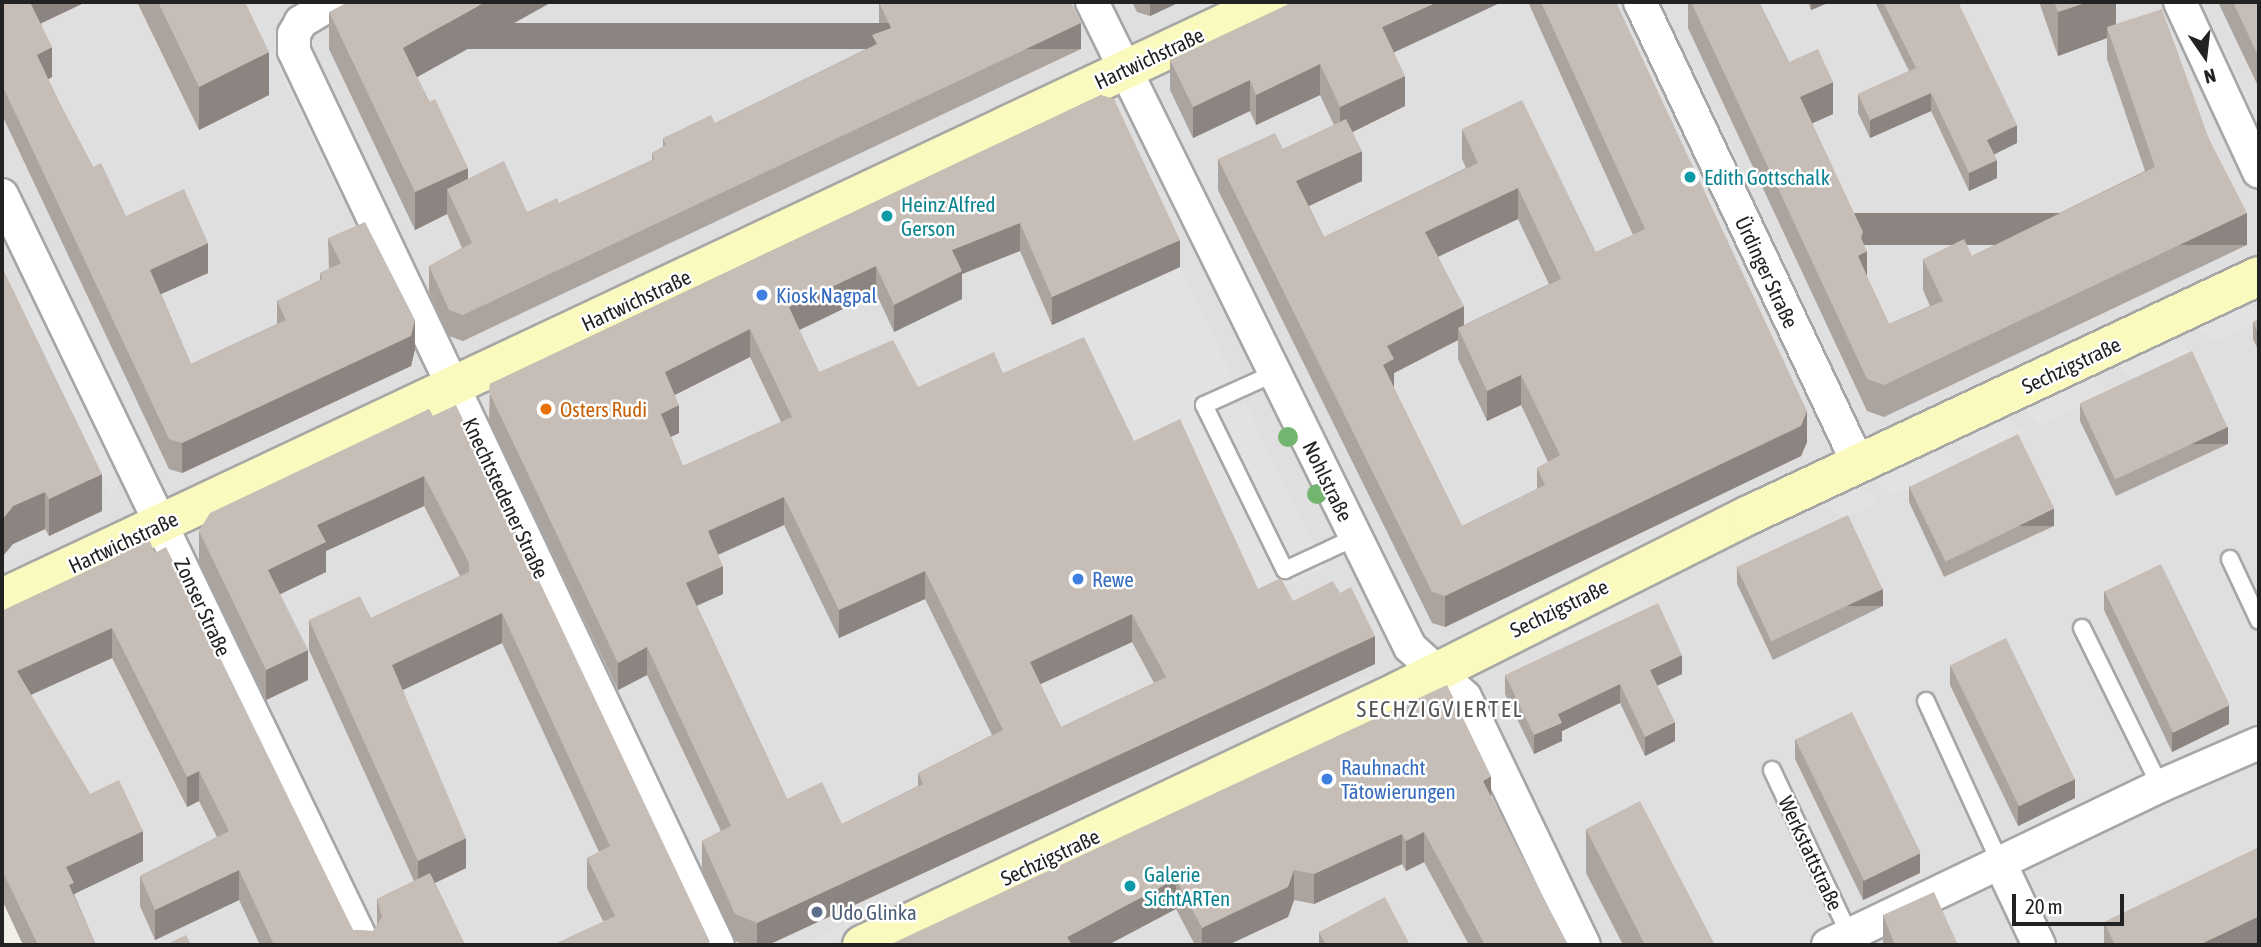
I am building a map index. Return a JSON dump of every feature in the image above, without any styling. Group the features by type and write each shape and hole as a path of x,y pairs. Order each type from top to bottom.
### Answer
{"street":[{"name":"Knechtstedener Straße","path":"334,2 301,22 294,34 293,51 718,945"},
{"name":"Nohlstraße","path":"1092,2 1410,647 1465,697 1584,945"},
{"name":"Hartwichstraße","path":"2,598 1269,2"},
{"name":"Ürdinger Straße","path":"1640,2 1859,465"},
{"path":"2180,2 2259,172"},
{"name":"Zonser Straße","path":"2,195 164,523 364,945"},
{"name":"Sechzigstraße","path":"862,945 1437,671 1859,465 2259,276"},
{"name":"Werkstattstraße","path":"1839,940 2160,786 2259,743"},
{"path":"2000,863 2039,945"}],"lane":[{"path":"1275,373 1204,404 1285,570 1356,537"},
{"path":"2230,559 2259,621"},
{"path":"2082,628 2160,786"},
{"path":"1926,701 2000,863"},
{"name":"Werkstattstraße","path":"1772,770 1839,940"}],"shaded area":[{"path":"2,2 2259,2 2259,945 24,945 2,899"},
{"path":"2186,36 2257,189 2249,193 2178,40"},
{"path":"283,49 351,188 339,194 271,55"},
{"path":"2226,50 2256,113 2246,118 2216,55"},
{"path":"1715,111 1751,189 1742,193 1706,115"},
{"path":"1180,268 1325,568 1216,616 1136,468 1066,321"},
{"path":"2221,270 2226,280 2104,342 2099,332"},
{"path":"629,279 634,290 529,337 524,326"},
{"path":"1793,279 1826,347 1817,352 1784,283"},
{"path":"34,290 127,473 109,497 18,307"},
{"path":"2236,299 2259,313 2259,320 2215,342 2188,322"},
{"path":"2164,333 2192,353 2135,380 2111,359"},
{"path":"2087,369 2107,393 2039,425 2017,403"},
{"path":"1999,411 2026,432 1973,457 1948,436"},
{"path":"1931,443 1958,464 1893,495 1868,473"},
{"path":"1852,481 1879,502 1843,518 1817,499"},
{"path":"1695,520 1699,530 1517,604 1513,593"},
{"path":"1630,586 1653,608 1561,652 1533,632"},
{"path":"1371,674 1376,684 1298,724 1293,714"},
{"path":"1187,761 1192,771 1041,848 1036,838"},
{"path":"848,922 853,932 824,945 799,945"}],"building":[{"path":"2,2 30,2 52,47 37,55 93,167 101,163 126,216 184,189 208,243 150,270 191,364 286,320 277,301 322,279 320,273 341,263 328,238 365,222 415,320 411,336 182,443 169,439 2,85"},
{"path":"158,2 245,2 269,52 199,87"},
{"path":"348,2 485,2 403,48 429,102 435,99 468,168 415,192 329,12"},
{"path":"879,2 1071,2 1081,23 463,315 449,310 429,266 472,243 447,189 504,161 527,212 557,198 559,203 654,159 652,153 666,145 663,138 711,115 715,123 877,44 872,35 891,28"},
{"path":"1293,2 1437,2 1382,27 1405,76 1340,107 1320,64 1256,95 1250,80 1193,107 1170,60"},
{"path":"1541,2 1616,2 1807,411 1801,426 1445,596 1432,592 1218,159 1275,133 1283,149 1346,119 1362,151 1296,181 1324,237 1478,163 1462,129 1522,100 1596,252 1645,229","holes":["1518,188 1561,279 1458,328 1487,391 1521,375 1560,455 1537,468 1545,485 1462,526 1383,365 1394,359 1387,346 1464,306 1425,232"]},
{"path":"1691,2 1759,2 1789,62 1818,49 1833,82 1800,97 1863,232 1861,238 1867,251 1858,256 1889,324 1943,301 1923,259 1964,239 1972,256 2155,167 2107,27 2162,9 2209,139 2247,213 1884,385 1867,379"},
{"path":"1883,2 1958,2 2017,125 1987,140 1997,160 1969,173 1931,93 1870,120 1858,94 1916,68"},
{"path":"2054,2 2088,2 2058,12"},
{"path":"2233,2 2259,2 2259,58"},
{"path":"1101,95 1114,99 1180,240 1052,297 1020,223 952,250 962,271 894,305 876,266 789,307 819,372 893,340 918,387 994,352 1003,373 1084,337 1134,441 1180,419 1258,589 1281,578 1293,601 1333,581 1340,593 1351,587 1375,636 757,923 735,914 702,841 731,826 647,647 618,663 489,392 490,384","holes":["750,329 792,417 683,466 661,414 679,405 665,372","784,497 839,610 925,571 1003,730 918,773 923,784 842,824 822,782 787,799 686,583 723,566 708,531","1132,614 1166,677 1061,727 1030,662"]},
{"path":"2,267 102,474 49,499 45,492 13,506 2,520"},
{"path":"2259,319 2259,335 2253,322"},
{"path":"2192,351 2227,427 2115,480 2080,403"},
{"path":"456,405 710,942 704,945 552,945 615,916 587,858 610,846 502,613 392,665 466,838 418,861 309,620 360,596 371,618 469,572 469,563 424,476 317,525 326,542 268,570 308,650 266,670 199,531 210,513 429,409 433,416"},
{"path":"2018,434 2054,509 1946,562 1909,487"},
{"path":"1848,515 1883,589 1771,641 1737,567"},
{"path":"148,537 155,553 166,547 353,930 373,931 382,917 377,899 430,873 465,945 274,945 239,870 155,910 140,876 229,831 199,771 187,777 112,628 17,671 90,794 119,780 143,831 66,867 74,883 69,885 96,945 38,945 2,870 2,611 119,556 117,551"},
{"path":"2161,564 2230,705 2173,733 2104,592"},
{"path":"1658,603 1682,655 1650,670 1675,722 1645,737 1620,684 1558,714 1562,723 1534,735 1505,675"},
{"path":"2006,638 2075,779 2019,806 1950,665"},
{"path":"1447,685 1491,776 1483,781 1568,945 1485,945 1424,832 1406,841 1402,834 1314,874 1294,870 1288,887 1202,928 1176,879 1067,937 1072,945 889,945"},
{"path":"1852,712 1921,853 1864,881 1795,740"},
{"path":"1640,801 1715,945 1645,945 1586,829"},
{"path":"2259,847 2259,916 2199,945 2115,945 2104,922"},
{"path":"1934,892 1958,945 1895,945 1883,915"},
{"path":"1385,897 1410,945 1326,945 1319,932"},
{"path":"186,935 191,945 165,945"}],"place":[{"name":"Edith Gottschalk","path":"1690,177"},
{"name":"Heinz Alfred Gerson","path":"887,216"},
{"name":"Kiosk Nagpal","path":"762,295"},
{"name":"Osters Rudi","path":"546,409"},
{"name":"Rewe","path":"1078,579"},
{"name":"Rauhnacht Tätowierungen","path":"1327,779"},
{"name":"Galerie SichtARTen","path":"1130,886"},
{"name":"Udo Glinka","path":"817,912"}],"district":[{"name":"SECHZIGVIERTEL","path":"1440,709"}]}
